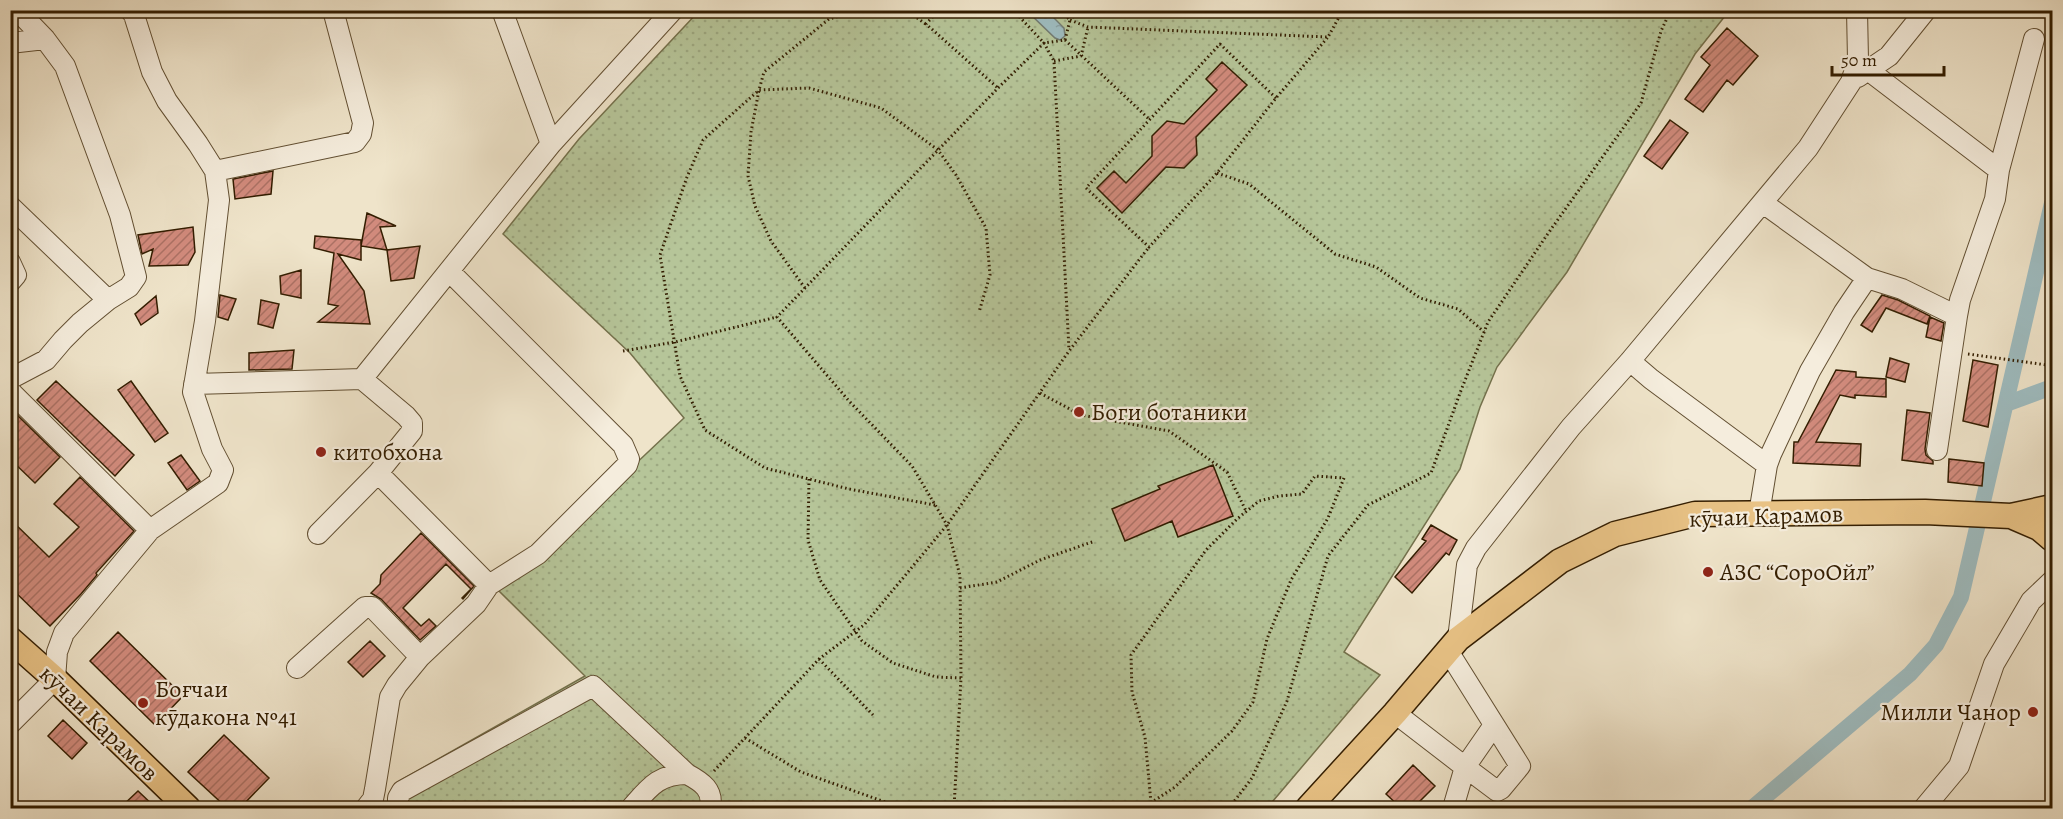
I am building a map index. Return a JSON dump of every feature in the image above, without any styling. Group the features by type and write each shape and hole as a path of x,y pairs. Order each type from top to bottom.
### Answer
{"main road":[{"name":"кӯчаи Карамов","path":"1308,808 1395,713 1453,645 1560,561 1615,534 1695,514 1925,512 2011,516 2052,507"},
{"name":"кӯчаи Карамов","path":"2011,516 2039,528 2052,539"},
{"name":"кӯчаи Карамов","path":"10,639 55,679 188,808"}],"street":[{"path":"10,380 46,360 63,340 108,300 129,287 136,277 120,215 65,66 45,39 17,10"},
{"path":"10,724 55,679 57,652 64,633 150,530 218,483 222,476 223,470 212,449 193,392 219,200 215,171 167,101 153,72 134,15 130,10"},
{"path":"215,171 355,142 361,134 363,123 333,10"},
{"path":"502,10 551,144"},
{"path":"362,379 551,144 673,10"},
{"path":"1395,713 1497,791 1519,769 1520,766 1494,724 1453,645 1467,565 1476,548 1571,427 1808,148 1851,82 1857,60 1857,10"},
{"path":"1851,82 1889,56 1926,10"},
{"path":"10,43 45,39"},
{"path":"1937,450 1960,300 1995,199 1998,170 2034,39"},
{"path":"1868,70 1998,170"},
{"path":"1763,203 1867,278 1902,289 1957,316"},
{"path":"10,206 108,300"},
{"path":"10,262 16,275 10,282"},
{"path":"366,808 373,799 390,697 402,677 476,604 489,585 538,554 627,465 629,459 623,445 450,272"},
{"path":"1759,514 1767,465 1810,371 1844,312 1867,278"},
{"path":"1630,360 1659,385 1767,465"},
{"path":"194,384 362,379 412,423 412,431 378,472 318,534"},
{"path":"10,391 150,530"},
{"path":"378,472 489,585"},
{"path":"1924,808 1959,766 1994,664 2031,601 2052,581"},
{"path":"297,668 365,607 372,607 420,657"},
{"path":"398,808 398,798 402,791 593,686 695,778 712,797 710,808"},
{"path":"1452,808 1465,767 1494,724"},
{"path":"631,808 659,780 668,776 695,778"}],"path":[{"path":"805,288 771,241 755,207 748,176 751,132 759,90 764,72 829,19 860,10"},
{"path":"906,10 932,29"},
{"path":"939,10 926,24 998,88"},
{"path":"1013,10 1044,43 1054,61 1069,351"},
{"path":"1060,10 1070,20 1089,27 1328,37"},
{"path":"1065,40 1070,20 1078,10"},
{"path":"695,778 746,738 819,659 864,625 947,525 1069,351 1149,247 1217,173 1328,37 1343,10"},
{"path":"1229,808 1252,778 1287,701 1328,556 1368,505 1431,473 1488,322 1641,103 1661,31 1671,10"},
{"path":"1081,56 1089,27"},
{"path":"623,351 675,342 777,317 1044,43 1065,40"},
{"path":"1065,40 1149,119"},
{"path":"1149,247 1086,188 1220,44 1276,98"},
{"path":"1054,61 1081,56"},
{"path":"935,505 849,489 765,468 705,430 680,376 660,255 687,177 703,140 759,90 809,88 881,108 938,150 956,175 986,228 990,275 979,312"},
{"path":"1217,173 1249,184 1335,254 1376,267 1420,298 1458,309 1484,332"},
{"path":"777,317 849,401 912,466 947,525 960,576 961,678 954,808"},
{"path":"1952,352 2046,365 2052,363"},
{"path":"1040,393 1081,416 1169,431 1227,472 1246,511"},
{"path":"1143,808 1151,803 1175,787 1232,731 1253,702 1267,639 1291,580 1328,518 1344,478 1314,476 1302,494 1259,501 1246,511 1206,550 1131,655 1132,692 1145,737 1151,803"},
{"path":"809,479 808,540 820,580 862,641 893,663 936,677 961,678"},
{"path":"960,588 997,582 1040,560 1095,541"},
{"path":"819,659 873,715"},
{"path":"746,738 801,772 902,808"}],"green space":[{"name":"Боги ботаники","path":"699,11 1729,11 1695,54 1567,272 1497,367 1480,407 1460,469 1344,652 1380,675 1267,808 389,808 401,780 585,676 498,590 536,558 684,418 630,353 503,234 579,139"}],"water":[{"path":"1027,11 1047,11 1064,28 1065,36 1060,40 1055,38"}],"building":[{"path":"1727,28 1758,56 1733,85 1727,80 1703,112 1685,99 1710,65 1701,57"},
{"path":"1222,62 1247,85 1196,137 1197,155 1184,168 1166,167 1122,213 1097,188 1114,171 1126,183 1152,156 1152,136 1167,121 1184,124 1217,90 1206,79"},
{"path":"1670,120 1688,133 1662,169 1644,156"},
{"path":"273,171 271,194 235,199 233,179"},
{"path":"367,213 396,226 380,227 387,250 361,246"},
{"path":"193,227 195,252 188,265 149,266 153,249 142,254 138,235"},
{"path":"315,236 361,240 361,260 338,254 364,291 370,324 318,322 338,306 328,304 334,253 314,248"},
{"path":"420,246 414,278 391,281 387,250"},
{"path":"301,270 301,298 281,294 280,276"},
{"path":"220,295 236,299 228,320 218,317"},
{"path":"1882,295 1898,300 1930,316 1927,324 1886,308 1872,332 1861,325"},
{"path":"156,296 158,313 141,325 135,314"},
{"path":"261,300 279,304 273,328 258,324"},
{"path":"1930,317 1944,323 1941,341 1926,337"},
{"path":"294,350 292,369 249,370 249,353"},
{"path":"1890,358 1909,364 1905,382 1886,377"},
{"path":"1973,360 1998,365 1988,427 1963,421"},
{"path":"1836,370 1856,372 1856,377 1886,379 1886,397 1855,395 1855,398 1840,395 1816,442 1861,444 1860,466 1793,463 1794,442 1798,442"},
{"path":"56,381 134,455 115,476 37,400"},
{"path":"131,381 168,433 155,442 118,390"},
{"path":"10,408 60,457 35,483 10,459"},
{"path":"1907,410 1930,413 1925,449 1926,455 1933,461 1933,464 1902,460"},
{"path":"181,455 200,481 187,490 168,463"},
{"path":"1949,459 1984,463 1982,486 1948,482"},
{"path":"1213,465 1233,516 1178,537 1172,521 1125,541 1112,509 1160,489 1158,486"},
{"path":"80,477 134,531 96,573 97,575 81,594 50,626 10,587 10,519 49,557 79,527 54,504"},
{"path":"1431,525 1457,540 1449,555 1446,553 1412,593 1395,577 1426,541 1422,539"},
{"path":"421,533 474,586 463,599 471,589 446,564 403,608 421,626 429,619 436,626 420,640 381,599 371,593 380,584 381,575"},
{"path":"118,632 183,696 155,725 90,661"},
{"path":"370,641 385,656 363,677 348,662"},
{"path":"63,720 87,743 72,759 48,736"},
{"path":"224,735 269,778 240,808 227,808 188,772"},
{"path":"1413,765 1435,786 1413,808 1401,808 1386,794"},
{"path":"138,791 156,808 120,808"}],"waterway":[{"path":"1752,808 1910,674 1936,645 1961,597 2052,203"},
{"path":"2006,404 2052,387"}],"place":[{"name":"Боги ботаники","path":"1079,412"},
{"name":"китобхона","path":"321,452"},
{"name":"АЗС “СороОйл”","path":"1708,572"},
{"name":"Боғчаи кӯдакона №41","path":"143,703"},
{"name":"Милли Чанор","path":"2033,712"}]}
